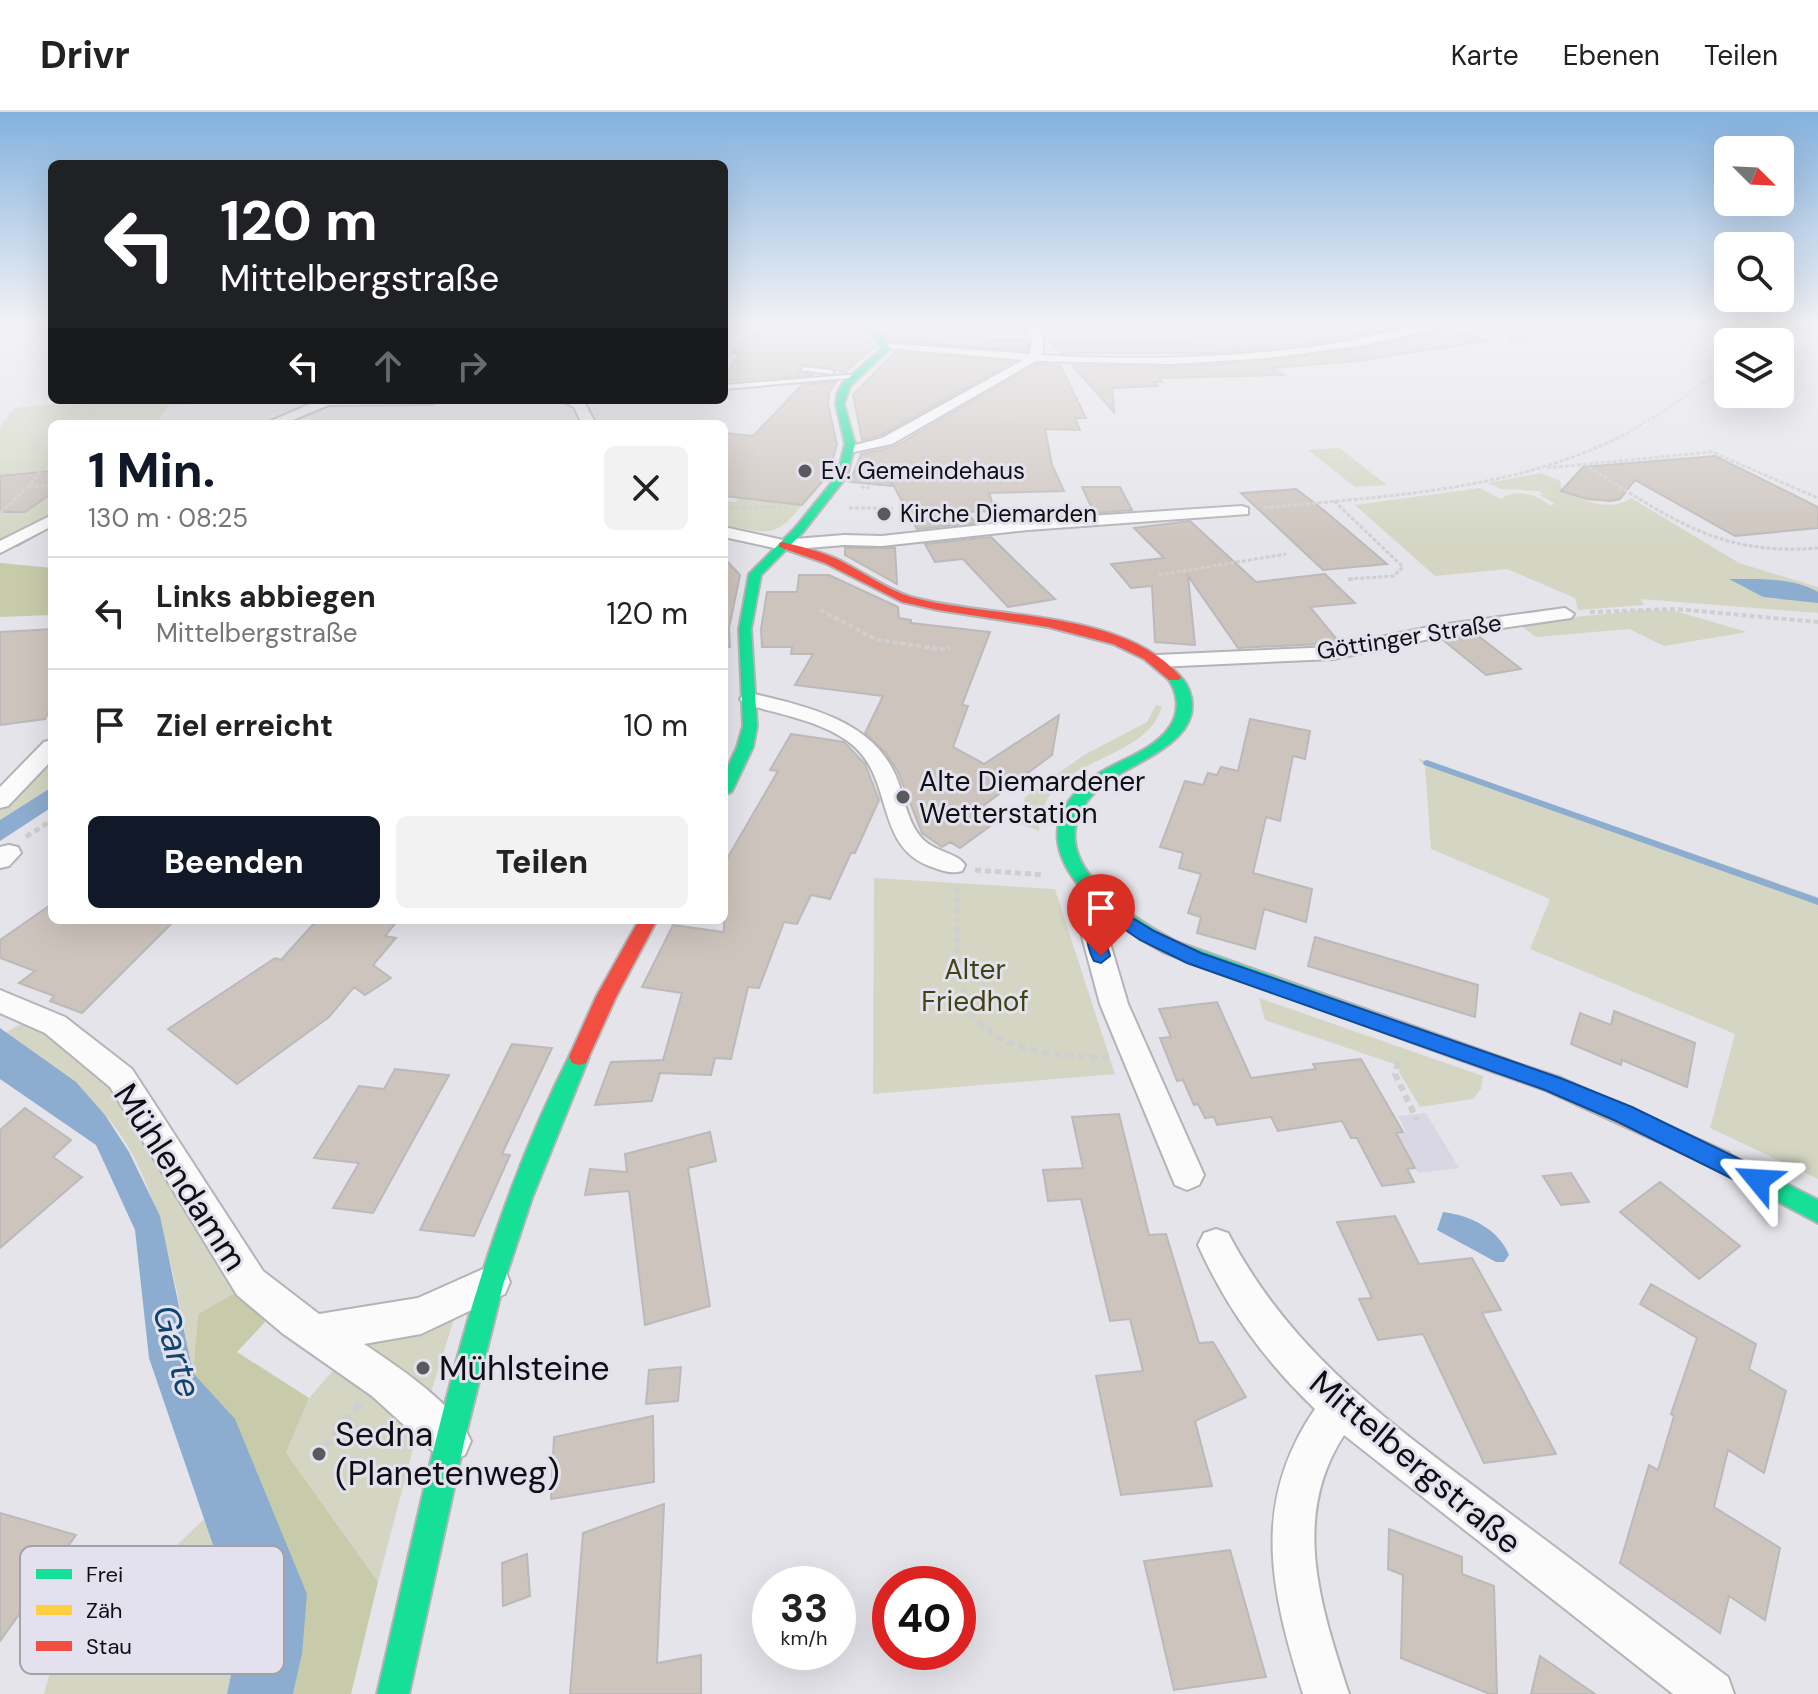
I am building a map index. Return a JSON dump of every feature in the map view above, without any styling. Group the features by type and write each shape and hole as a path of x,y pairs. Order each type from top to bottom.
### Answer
{"street":[{"path":"728,783 745,747 750,726 745,629 750,589 763,563 799,530 842,476 849,451 841,396"},
{"path":"849,451 887,441 967,396"},
{"path":"281,420 321,404"},
{"path":"728,533 783,545 844,540 882,541 1028,525 1242,511"},
{"path":"0,548 48,522"},
{"name":"Göttinger Straße","path":"783,545 832,562 872,586 912,600 1080,631 1117,642 1157,661 1179,682 1185,708 1181,721 1160,744 1116,767 1076,801 1068,817 1066,833 1078,877 1103,906 1147,936 1194,958 1511,1069 1624,1114 1818,1212"},
{"name":"Göttinger Straße","path":"1157,661 1333,653 1434,632 1565,614"},
{"path":"750,699 857,738 877,760 901,828 910,844 931,859 953,865"},
{"path":"0,801 48,751"},
{"path":"1103,906 1094,933 1114,1004 1187,1175"},
{"path":"393,1694 451,1441 492,1282 545,1134 606,997 646,924"},
{"name":"Mühlendamm","path":"0,1001 55,1025 121,1078 250,1283 274,1306 380,1378 451,1441"},
{"name":"Mittelbergstraße","path":"1216,1245 1252,1310 1340,1406 1382,1442 1711,1694"},
{"path":"318,1333 421,1316 492,1282"},
{"path":"1326,1694 1301,1615 1290,1543 1292,1509 1311,1453 1322,1429 1340,1406"}],"path":[{"path":"1534,469 1624,435 1687,396"},
{"path":"82,420 95,404"},
{"path":"1004,416 1018,415 1020,412"},
{"path":"1242,511 1461,483 1534,469 1699,451 1712,452 1818,498"},
{"path":"0,513 28,487 48,462"},
{"path":"1582,464 1709,538 1766,553 1818,548"},
{"path":"28,487 48,485"},
{"path":"1333,501 1403,567 1394,576 1348,579"},
{"path":"849,508 893,508"},
{"path":"1159,575 1286,554"},
{"path":"1565,614 1660,607 1818,622"},
{"path":"820,610 878,640 947,650 949,647"},
{"path":"1078,877 999,872 953,865 957,884 961,987 969,1010 987,1031 1008,1043 1046,1053 1137,1058"},
{"path":"1395,1074 1417,1120"},
{"path":"323,1448 380,1378"}],"shaded area":[{"path":"1426,1113 1459,1168 1418,1173 1415,1168 1408,1169 1414,1182 1382,1186 1357,1138 1406,1132 1398,1116"}],"green space":[{"path":"54,404 199,404 169,405 159,420 48,420 48,518 0,544 0,427 14,408"},
{"path":"1339,448 1387,485 1355,487 1308,450"},
{"path":"1541,473 1560,481 1562,490 1596,503 1614,504 1631,498 1739,563 1818,587 1818,613 1641,599 1644,605 1578,610 1575,598 1507,569 1435,576 1355,505 1480,488 1501,499 1512,494 1525,494 1549,505 1555,504 1539,495 1543,494 1539,491 1501,489 1488,483"},
{"path":"740,498 802,505 776,529 760,531 728,526 728,501 735,502"},
{"path":"0,563 48,568 48,615 0,617"},
{"path":"1643,610 1675,611 1747,632 1664,646 1629,629 1536,637 1517,623"},
{"path":"1156,705 1162,706 1152,725 1136,740 1074,773 1056,787 1044,806 1039,831 1021,824 1025,797 1084,755 1147,722"},
{"path":"1417,758 1818,897 1818,1179 1710,1128 1735,1034 1530,949 1550,899 1431,849 1425,766"},
{"path":"48,767 48,790 0,820 0,809"},
{"name":"Alter Friedhof","path":"874,878 1055,889 1115,1074 873,1094"},
{"path":"1259,998 1483,1076 1481,1089 1473,1099 1420,1107 1399,1072 1400,1066 1265,1020"},
{"path":"27,1021 78,1054 111,1084 240,1290 198,1314 193,1373 164,1238 140,1171 124,1141 95,1104 6,1032"},
{"path":"240,1290 265,1322 237,1352 309,1398 286,1453 378,1582 351,1694 293,1694 302,1654 284,1608 284,1546 260,1546 193,1373 198,1314"},
{"path":"459,1303 428,1402 359,1336"},
{"path":"337,1366 417,1434 378,1582 286,1453 309,1398"},
{"path":"204,1519 213,1546 176,1546"},
{"path":"50,1674 231,1674 227,1694 44,1694"}],"water":[{"path":"1729,579 1797,584 1818,592 1818,603 1763,597"},
{"path":"48,790 48,810 0,841 0,820"},
{"name":"Garte","path":"0,1028 76,1082 105,1115 129,1152 160,1216 193,1373 235,1419 307,1594 302,1654 293,1694 227,1694 231,1674 284,1674 284,1546 213,1546 149,1358 135,1230 96,1145 0,1079"},
{"path":"1443,1212 1463,1216 1491,1231 1509,1255 1504,1262 1496,1262 1437,1230"}],"building":[{"path":"792,396 829,396 837,444 829,474 802,505 728,496 728,433 753,436"},
{"path":"853,396 952,396 881,435 862,440"},
{"path":"982,396 1075,396 1086,418 1075,418 1080,430 1045,429 1052,465 1064,491 989,493 995,511 966,512 976,523 917,529 891,481 891,486 850,482 861,454 894,447"},
{"path":"1100,396 1113,396 1114,412"},
{"path":"1715,456 1818,507 1818,528 1735,536 1635,480 1620,499 1611,501 1587,499 1561,491 1583,467"},
{"path":"48,471 48,496 25,512 0,512 0,476"},
{"path":"1082,487 1120,487 1132,510 1094,513"},
{"path":"1296,489 1387,564 1323,570 1241,493"},
{"path":"1190,521 1256,582 1325,574 1355,603 1310,607 1340,643 1238,648 1188,576 1195,645 1155,642 1152,586 1131,588 1111,564 1164,558 1134,528"},
{"path":"991,537 1055,599 1008,607 963,559 935,562 925,544"},
{"path":"845,548 895,548 897,584 845,555"},
{"path":"728,562 740,575 729,628 728,647"},
{"path":"799,575 829,575 898,607 899,618 911,620 911,623 990,632 962,705 968,706 953,747 984,764 1059,715 1052,755 983,806 1000,819 960,848 950,842 942,847 922,833 898,772 886,753 865,733 883,696 795,685 813,654 791,654 792,647 762,647 761,629 767,592 797,592"},
{"path":"48,629 48,713 45,719 0,725 0,632"},
{"path":"1477,635 1521,669 1486,675 1443,640"},
{"path":"1250,719 1310,731 1305,759 1293,756 1280,821 1266,817 1253,873 1312,889 1306,922 1264,909 1255,949 1197,933 1201,917 1188,913 1201,874 1179,868 1183,853 1160,847 1185,781 1203,785 1208,773 1217,775 1221,767 1238,771"},
{"path":"791,734 844,742 865,764 879,800 855,853 851,853 830,899 811,895 797,924 784,922 759,988 748,987 731,1059 715,1058 711,1075 660,1073 652,1101 595,1105 611,1062 663,1060 682,993 642,987 673,925 724,932 724,924 728,924 728,857 778,771 770,770"},
{"path":"48,907 48,924 171,924 82,1013 50,1001 54,996 19,983 35,971 0,958 0,940"},
{"path":"313,924 395,924 385,936 396,938 373,965 391,978 365,995 354,987 329,1017 237,1084 168,1029 275,958 281,960"},
{"path":"1315,937 1478,985 1475,1017 1308,966"},
{"path":"1217,1002 1251,1078 1316,1069 1313,1064 1361,1059 1403,1132 1396,1133 1415,1168 1407,1169 1414,1182 1382,1186 1357,1138 1351,1138 1342,1121 1278,1131 1271,1117 1217,1125 1214,1117 1205,1118 1198,1104 1194,1105 1183,1080 1177,1081 1160,1038 1171,1037 1159,1009"},
{"path":"1614,1011 1695,1043 1687,1087 1622,1060 1621,1065 1571,1044 1580,1013 1611,1025"},
{"path":"512,1044 552,1048 502,1154 510,1155 474,1236 420,1230"},
{"path":"395,1069 449,1075 373,1213 333,1208 359,1163 314,1158 359,1086 384,1089"},
{"path":"25,1108 71,1140 53,1157 82,1177 0,1248 0,1130"},
{"path":"1119,1114 1149,1235 1166,1234 1199,1343 1213,1342 1246,1397 1195,1421 1212,1486 1121,1495 1096,1376 1143,1371 1130,1319 1110,1321 1081,1199 1048,1201 1043,1170 1083,1168 1072,1117"},
{"path":"710,1132 716,1161 688,1168 710,1306 645,1325 629,1191 585,1195 590,1169 627,1172 625,1154"},
{"path":"1571,1173 1589,1202 1561,1205 1543,1176"},
{"path":"1660,1182 1740,1246 1699,1279 1620,1212"},
{"path":"1395,1216 1419,1264 1472,1258 1501,1310 1482,1313 1556,1454 1484,1463 1423,1334 1378,1340 1359,1299 1372,1298 1337,1222"},
{"path":"1651,1284 1756,1344 1749,1369 1786,1391 1764,1473 1728,1450 1714,1507 1780,1548 1765,1620 1729,1596 1720,1633 1620,1563 1649,1465 1658,1470 1674,1416 1671,1414 1697,1338 1640,1304"},
{"path":"681,1367 678,1401 646,1404 649,1370"},
{"path":"653,1416 654,1482 551,1499 554,1437"},
{"path":"664,1504 657,1663 701,1655 701,1694 570,1694 583,1533"},
{"path":"0,1513 76,1535 68,1546 20,1546 20,1613 0,1641"},
{"path":"1389,1529 1462,1557 1462,1574 1494,1586 1497,1694 1490,1694 1401,1658 1403,1575 1388,1569"},
{"path":"1230,1550 1266,1677 1174,1690 1144,1561"},
{"path":"527,1554 530,1596 503,1606 502,1563"},
{"path":"1540,1656 1595,1694 1531,1694"}],"waterway":[{"path":"15,546 46,529"},
{"path":"1427,763 1818,902"}],"traffic: fast":[{"path":"728,783 745,747 750,726 745,629 755,574 799,530 842,476 850,444 841,396"},
{"path":"1174,677 1183,691 1184,699 1183,715 1175,731 1151,751 1100,780 1072,811 1066,835 1070,859 1083,881 1124,920 1170,947 1501,1066"},
{"path":"393,1694 451,1438 491,1285 520,1198 579,1057"},
{"path":"1721,1160 1818,1212"}],"traffic: slow":[{"path":"1501,1066 1553,1084 1721,1160"}],"traffic: jam":[{"path":"783,545 829,560 906,599 938,607 1048,623 1118,641 1148,656 1174,677"},
{"path":"579,1057 606,997 646,924"}],"place":[{"name":"Ev. Gemeindehaus","path":"805,471"},
{"name":"Kirche Diemarden","path":"884,514"},
{"name":"Alte Diemardener Wetterstation","path":"903,797"},
{"name":"Mühlsteine","path":"423,1368"},
{"name":"Sedna (Planetenweg)","path":"319,1454"}],"route":[{"path":"1101,956 1094,933 1103,906 1147,936 1194,958 1553,1084 1624,1114 1758,1180"}]}
